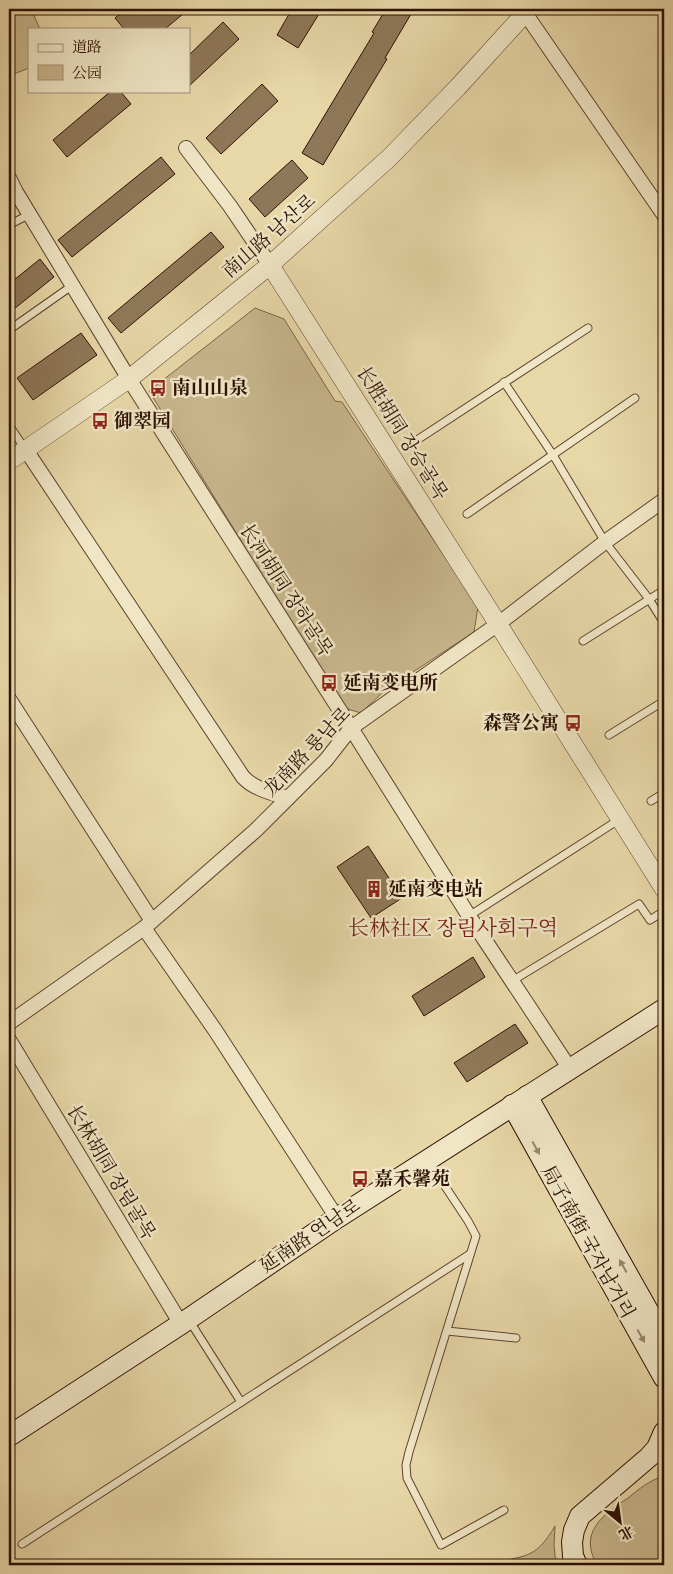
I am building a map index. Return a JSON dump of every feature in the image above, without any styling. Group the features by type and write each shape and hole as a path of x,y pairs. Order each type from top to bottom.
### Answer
{"main road":[{"name":"延南路 연남로","path":"9,1436 336,1218 664,1009"},
{"name":"局子南街 국자남거리","path":"520,1101 664,1339"},
{"name":"局子南街 국자남거리","path":"520,1101 664,1378"},
{"path":"577,1565 573,1556 572,1542 574,1530 580,1516 638,1467 656,1448 664,1432"},
{"path":"638,1467 659,1462 664,1463"}],"street":[{"path":"527,11 664,215"},
{"name":"南山路 남산로","path":"9,461 129,379 270,266 389,158 458,87 527,11"},
{"path":"186,148 230,206 270,266"},
{"name":"长河胡同 장하골목","path":"9,178 129,379 352,728 469,916 570,1069"},
{"name":"长胜胡同 장승골목","path":"270,266 664,889"},
{"path":"26,450 243,777 254,786 288,798"},
{"name":"龙南路 룡남로","path":"9,1023 148,925 256,830 326,760 352,728 498,624 605,542 664,500"},
{"path":"9,699 148,925 336,1218"},
{"name":"长林胡同 장림골목","path":"9,1040 184,1321"}],"lane":[{"path":"9,225 30,214"},
{"path":"9,330 73,284"},
{"path":"417,440 588,328"},
{"path":"504,382 553,455 605,542 649,599 664,623"},
{"path":"467,514 635,398"},
{"path":"9,425 26,450"},
{"path":"583,641 664,590"},
{"path":"609,735 664,701"},
{"path":"651,802 664,793"},
{"path":"469,916 621,819"},
{"path":"512,981 639,904 650,920 664,911"},
{"path":"428,1159 476,1236 408,1452 406,1464 407,1478 441,1545 504,1510"},
{"path":"22,1544 470,1254"},
{"path":"184,1321 241,1402"},
{"path":"447,1331 516,1338"}],"green space":[{"path":"9,9 31,9 40,28 28,28 28,68 9,76"},
{"path":"255,308 284,319 335,401 342,402 478,607 474,632 384,691 361,713 344,708 149,391"},
{"path":"664,1476 664,1565 597,1565 590,1543 596,1525 610,1511 641,1488"},
{"path":"555,1526 556,1565 494,1565 493,1563 530,1554 542,1544"}],"building":[{"path":"126,9 189,9 166,28 123,28 115,18"},
{"path":"292,9 322,9 298,48 277,35"},
{"path":"386,9 414,9 385,58 387,59 323,165 302,153 374,33 372,32"},
{"path":"223,22 239,39 190,85 190,54"},
{"path":"262,84 278,101 221,154 206,138"},
{"path":"110,92 121,92 131,104 67,157 53,140"},
{"path":"161,157 175,174 72,257 58,240"},
{"path":"292,160 308,178 265,217 249,199"},
{"path":"211,232 224,247 121,333 108,318"},
{"path":"40,259 54,277 9,313 9,284"},
{"path":"81,333 97,355 33,400 17,378"},
{"name":"延南变电站","path":"368,846 402,898 371,918 337,867"},
{"path":"473,957 485,977 424,1016 412,996"},
{"path":"515,1024 528,1043 467,1082 454,1063"}],"place":[{"name":"南山山泉","path":"158,388"},
{"name":"御翠园","path":"100,421"},
{"name":"延南变电所","path":"329,683"},
{"name":"森警公寓","path":"573,723"},
{"name":"延南变电站","path":"374,889"},
{"name":"嘉禾馨苑","path":"360,1179"}],"district":[{"name":"长林社区 장림사회구역","path":"453,928"}]}
